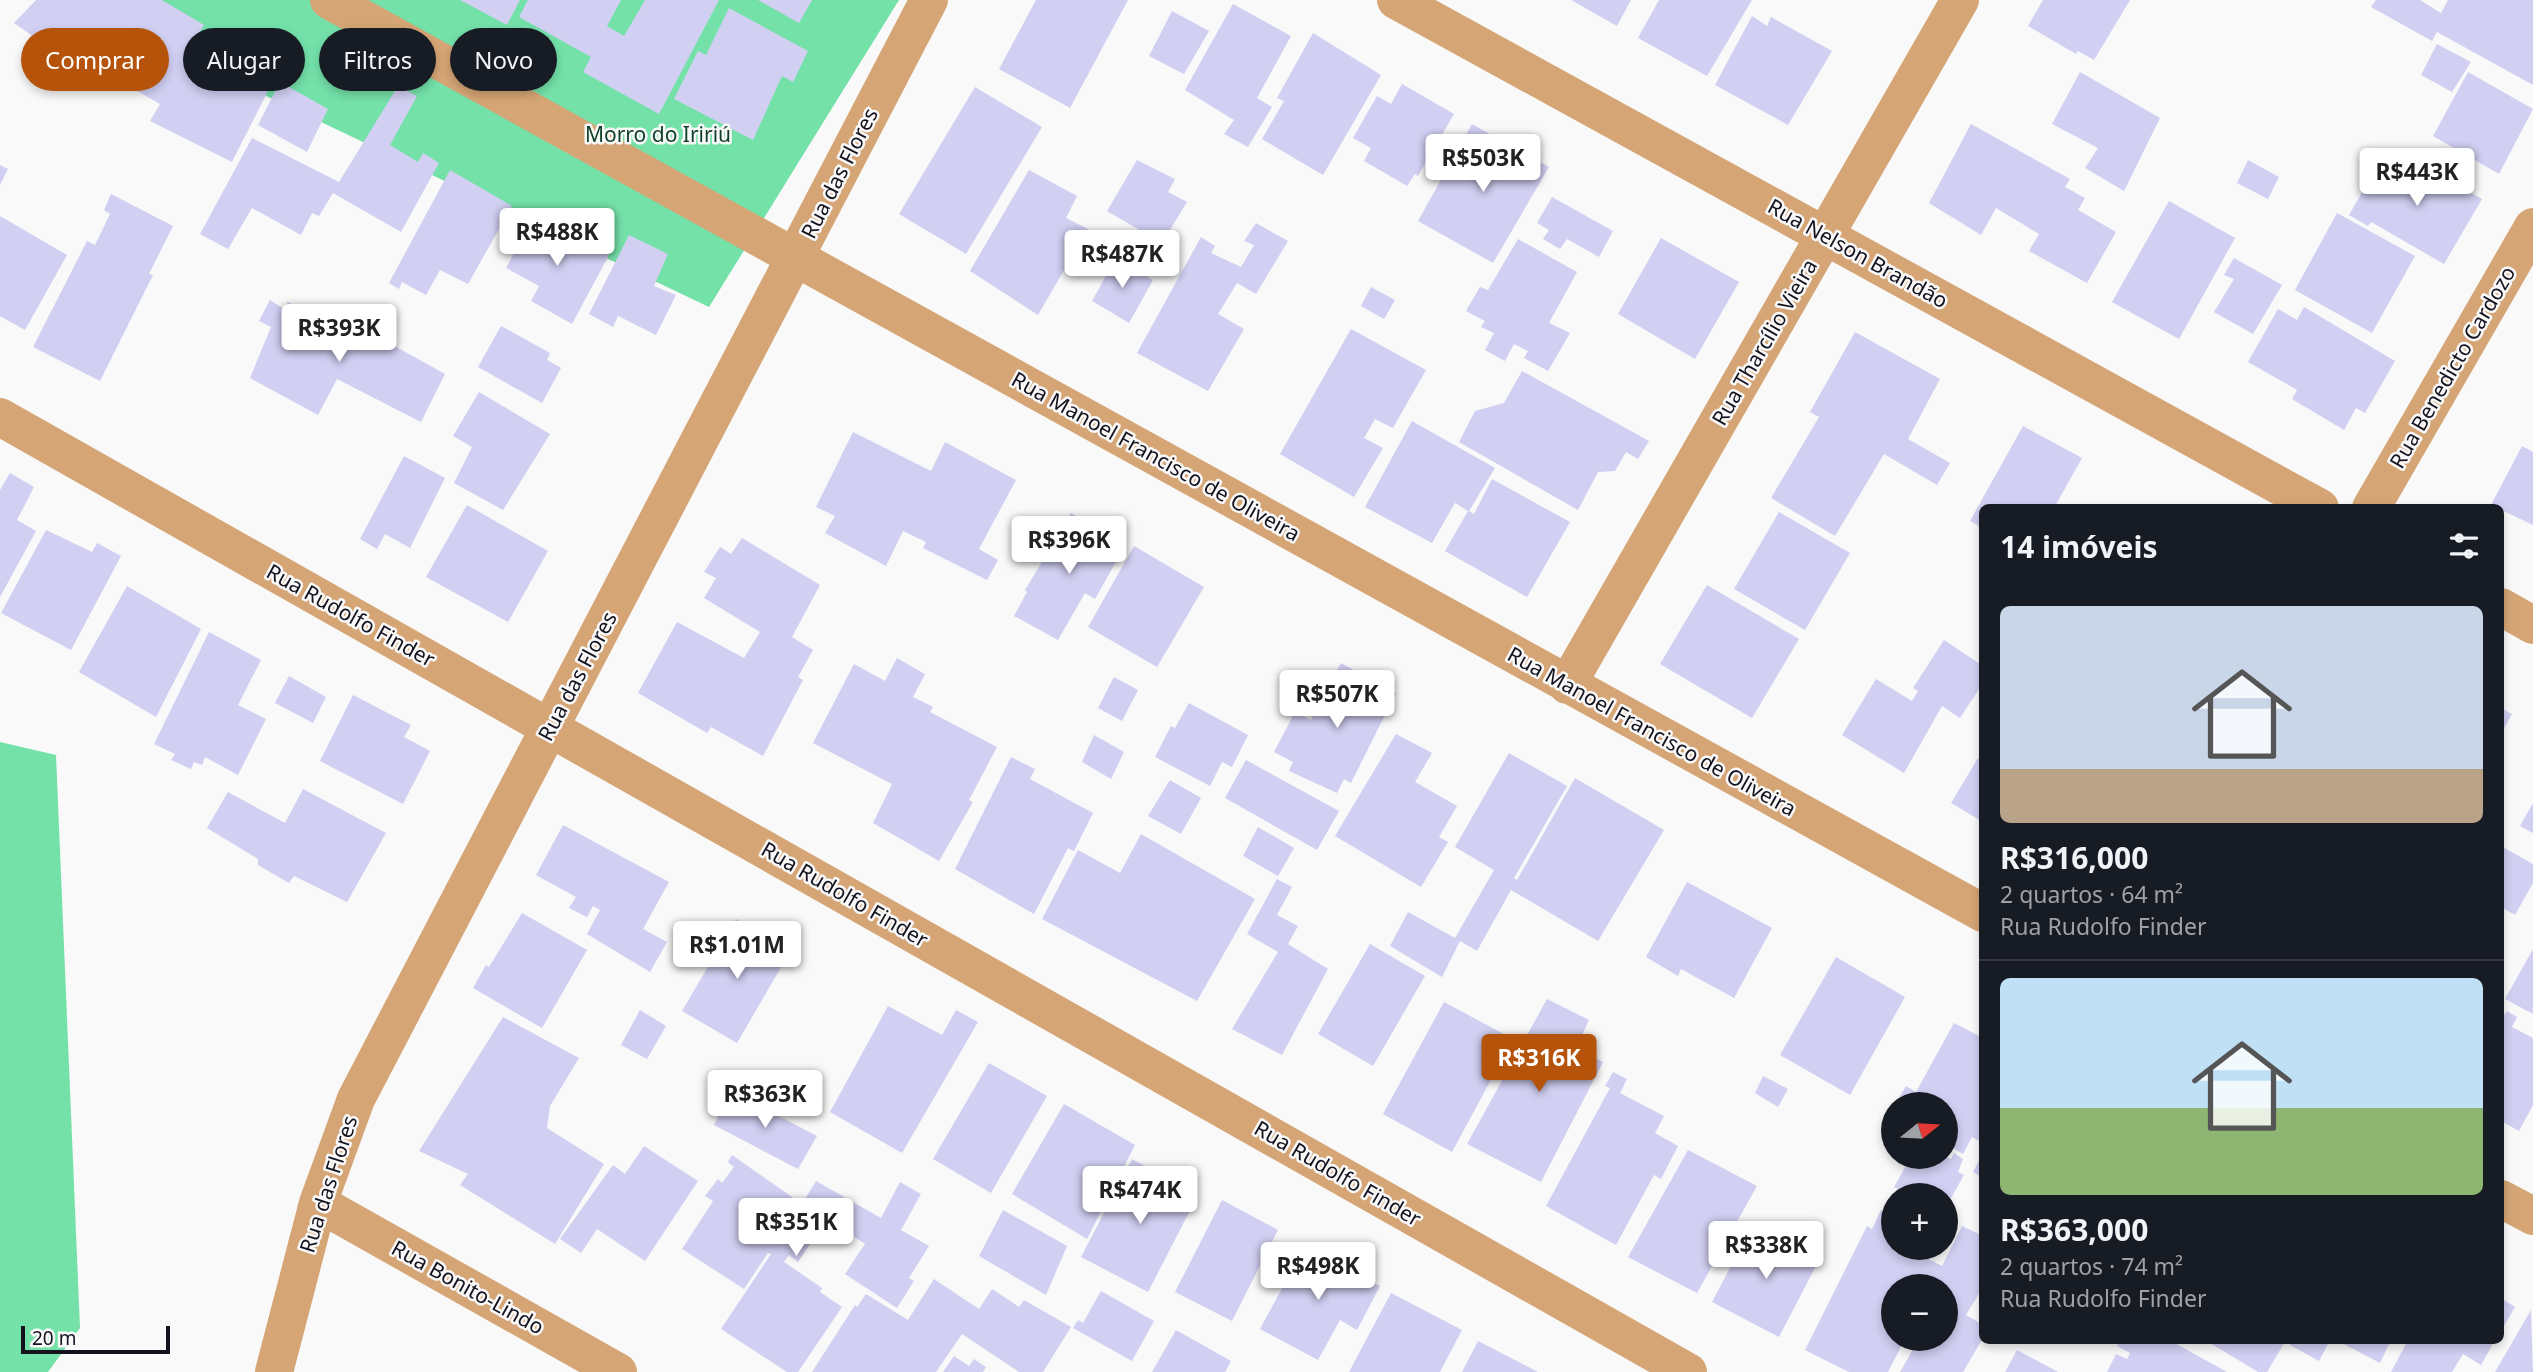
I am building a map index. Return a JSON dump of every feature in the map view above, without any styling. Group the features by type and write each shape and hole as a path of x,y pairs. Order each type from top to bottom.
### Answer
{"street":[{"name":"Rua Manoel Francisco de Oliveira","path":"330,0 1979,911"},
{"name":"Rua das Flores","path":"274,1372 318,1203 356,1099 929,0"},
{"name":"Rua Nelson Brandão","path":"1396,0 2313,504"},
{"name":"Rua Tharcílio Vieira","path":"1567,685 1960,0"},
{"name":"Rua Benedicto Cardozo","path":"2373,504 2533,227"},
{"name":"Rua Rudolfo Finder","path":"0,416 1688,1372"},
{"path":"2504,609 2533,625"},
{"path":"2504,1201 2533,1216"},
{"name":"Rua Bonito-Lindo","path":"318,1203 618,1372"}],"green space":[{"name":"Morro do Iririú","path":"65,0 899,0 709,307 256,91 305,91 305,28 183,28 183,56 169,50 169,28 124,28"},
{"path":"0,742 56,755 80,1328 48,1372 0,1372"}],"building":[{"path":"36,0 162,0 204,25 202,28 183,28 183,91 268,91 232,162 150,121 160,104 137,91 169,91 169,28 21,28 14,23"},
{"path":"460,0 520,0 507,25"},
{"path":"528,0 621,0 607,26 624,36 645,0 719,0 659,114 583,72 591,57 557,38 557,28 539,28 519,17"},
{"path":"758,0 812,0 799,23"},
{"path":"1036,0 1128,0 1070,108 999,69"},
{"path":"1571,0 1631,0 1617,26"},
{"path":"1659,0 1752,0 1707,76 1638,38"},
{"path":"2043,0 2130,0 2094,60 2078,51 2076,54 2028,26"},
{"path":"2376,0 2420,0 2441,13 2448,0 2533,0 2533,85 2437,32 2432,41 2371,7"},
{"path":"1233,4 1291,36 1257,98 1272,107 1248,147 1224,134 1234,120 1185,90"},
{"path":"729,8 808,51 793,82 782,76 753,140 674,99 698,51 706,55"},
{"path":"1172,11 1209,31 1184,74 1149,56"},
{"path":"1752,16 1767,26 1771,17 1832,51 1788,125 1715,85"},
{"path":"1313,33 1381,75 1323,175 1262,139 1284,101 1277,98"},
{"path":"2437,44 2471,62 2452,92 2421,75"},
{"path":"2080,72 2160,118 2124,191 2085,168 2098,148 2052,124"},
{"path":"2468,72 2533,109 2499,174 2433,136"},
{"path":"1402,84 1454,114 1418,176 1415,174 1407,186 1364,161 1371,148 1353,138 1377,96 1391,104"},
{"path":"975,87 1042,127 966,254 899,214"},
{"path":"275,91 296,91 328,109 307,152 258,125"},
{"path":"395,91 408,91 417,96 390,145 418,162 423,153 439,163 401,232 333,193 319,216 312,213 301,235 252,208 228,249 200,234 252,138 339,182"},
{"path":"1472,124 1549,167 1493,263 1418,221"},
{"path":"1971,124 2070,179 2065,187 2085,198 2078,210 2116,232 2087,283 2029,251 2039,234 1996,208 1981,235 1929,203"},
{"path":"2402,154 2482,199 2444,264 2371,222 2368,226 2349,215 2375,170 2387,179"},
{"path":"1137,160 1175,179 1168,192 1187,202 1162,243 1107,211"},
{"path":"2248,160 2279,177 2268,199 2237,183"},
{"path":"0,165 8,169 0,185"},
{"path":"450,170 512,206 468,284 440,270 426,295 402,282 399,289 389,283"},
{"path":"1029,170 1077,196 1066,218 1088,229 1038,315 970,271"},
{"path":"111,194 173,226 149,274 153,275 100,381 33,347 87,241 95,245 110,214 104,210"},
{"path":"1552,197 1613,231 1599,257 1567,239 1560,249 1543,239 1549,230 1537,223"},
{"path":"2169,201 2235,238 2179,339 2112,302"},
{"path":"2337,213 2415,256 2372,333 2295,290"},
{"path":"0,216 67,255 25,330 0,316"},
{"path":"534,216 609,255 572,324 531,301 539,286 506,268"},
{"path":"1256,223 1288,241 1256,294 1237,283 1218,314 1244,329 1208,391 1137,353 1201,237 1215,246 1211,253 1241,267 1254,245 1244,241"},
{"path":"629,235 668,254 654,286 676,295 656,335 618,316 613,327 589,314"},
{"path":"1661,238 1739,282 1695,359 1618,314"},
{"path":"1518,239 1577,272 1549,323 1570,333 1548,371 1524,358 1528,351 1514,344 1505,361 1485,350 1494,333 1481,327 1485,321 1466,311 1480,287 1488,290"},
{"path":"1116,258 1153,280 1129,323 1092,301"},
{"path":"2234,258 2282,285 2253,334 2214,312 2234,279 2224,275"},
{"path":"1371,287 1395,300 1384,319 1361,306"},
{"path":"270,300 284,309 288,302 357,338 362,328 445,374 421,422 337,379 318,415 250,378 271,327 259,321"},
{"path":"2304,307 2395,361 2365,413 2356,408 2344,430 2292,399 2297,390 2248,362 2278,309 2297,320"},
{"path":"501,326 550,353 547,360 561,368 542,403 478,367"},
{"path":"1351,329 1426,370 1393,428 1375,419 1364,438 1383,448 1354,497 1280,454"},
{"path":"1855,332 1940,379 1908,439 1950,463 1937,485 1884,454 1835,536 1771,498 1819,417 1810,412"},
{"path":"1522,371 1649,441 1638,459 1626,452 1615,471 1598,472 1578,510 1459,442 1475,411 1504,403"},
{"path":"479,392 550,434 503,510 454,483 472,447 453,436"},
{"path":"1412,421 1495,468 1469,511 1474,514 1492,479 1570,522 1527,597 1445,551 1468,511 1455,503 1432,543 1365,507"},
{"path":"2023,426 2082,458 2056,504 1979,504"},
{"path":"853,432 931,471 945,442 1016,480 979,549 998,560 987,580 923,548 926,542 903,531 886,566 825,533 835,516 816,507"},
{"path":"2522,446 2533,452 2533,525 2504,511 2504,504 2492,504"},
{"path":"404,456 445,478 410,548 385,534 377,549 360,539"},
{"path":"10,473 34,487 17,520 36,531 0,597 0,490"},
{"path":"467,505 548,551 508,622 426,577"},
{"path":"1979,505 1979,526 1970,521"},
{"path":"1779,512 1850,553 1805,630 1734,589"},
{"path":"1071,513 1126,544 1095,599 1085,593 1058,640 1014,616 1027,592 1025,590"},
{"path":"46,530 92,552 97,543 121,556 71,650 1,613"},
{"path":"742,538 820,585 792,637 813,650 798,677 803,680 763,756 711,727 707,733 638,693 677,622 744,658 760,632 704,598 716,578 704,572 720,547 731,554"},
{"path":"1134,546 1204,587 1157,667 1088,627"},
{"path":"1707,585 1799,639 1752,718 1660,664"},
{"path":"127,586 201,629 156,717 79,672"},
{"path":"209,632 261,660 238,705 266,719 238,775 205,757 202,765 194,762 191,769 171,760 175,754 154,744"},
{"path":"1944,640 1979,663 1979,689 1960,718 1942,706 1904,773 1842,735 1876,679 1912,701 1918,691 1913,688"},
{"path":"897,658 925,674 913,697 933,707 930,712 997,747 969,800 973,802 939,861 873,823 892,784 813,743 854,664 885,681"},
{"path":"1341,663 1396,693 1351,783 1344,779 1337,793 1289,771 1293,762 1274,752 1295,712 1311,720"},
{"path":"289,676 326,697 313,723 275,703"},
{"path":"1114,677 1138,690 1122,721 1098,708"},
{"path":"353,695 411,725 404,737 430,751 403,804 320,761"},
{"path":"1189,703 1248,735 1232,767 1222,762 1210,786 1155,757 1171,726 1175,728"},
{"path":"2504,710 2512,714 2504,729"},
{"path":"1396,734 1432,753 1415,782 1457,806 1439,837 1448,842 1421,887 1335,836"},
{"path":"1094,735 1124,752 1111,779 1082,762"},
{"path":"1509,753 1567,786 1514,878 1517,880 1575,778 1664,830 1598,941 1511,890 1477,951 1460,941 1442,977 1390,946 1408,912 1455,938 1494,870 1455,847"},
{"path":"1011,757 1035,769 1030,779 1093,813 1074,851 1068,848 1034,914 955,869"},
{"path":"1978,758 1979,759 1979,820 1951,803"},
{"path":"1246,760 1339,811 1317,850 1225,798"},
{"path":"1170,780 1201,798 1181,834 1148,816"},
{"path":"303,789 386,833 347,902 294,876 289,883 258,865 258,859 207,828 228,792 285,823"},
{"path":"2533,803 2533,833 2520,826"},
{"path":"563,825 669,882 643,929 667,942 650,972 587,934 600,910 593,906 587,917 569,908 576,897 536,875"},
{"path":"1258,827 1294,848 1278,876 1243,856"},
{"path":"1141,834 1255,899 1197,1001 1042,919 1078,850 1120,873"},
{"path":"2504,848 2533,864 2533,883 2515,915 2504,909"},
{"path":"1277,879 1292,887 1277,915 1298,926 1288,944 1328,969 1282,1055 1232,1029 1278,952 1247,934"},
{"path":"1687,882 1772,928 1734,998 1681,969 1678,976 1646,957"},
{"path":"522,913 587,950 542,1028 473,988"},
{"path":"736,919 791,950 737,1043 682,1011"},
{"path":"1370,944 1425,976 1373,1066 1318,1034"},
{"path":"2533,949 2533,1014 2505,999"},
{"path":"1836,957 1905,997 1850,1095 1780,1055"},
{"path":"1547,999 1589,1020 1576,1048 1603,1062 1541,1182 1467,1144"},
{"path":"1444,1002 1513,1039 1452,1152 1383,1114"},
{"path":"888,1006 942,1035 956,1010 978,1022 902,1153 830,1112"},
{"path":"640,1010 666,1026 647,1059 621,1045"},
{"path":"2507,1011 2517,1017 2512,1027 2533,1038 2533,1105 2519,1131 2504,1123 2504,1015"},
{"path":"503,1017 579,1058 550,1106 547,1128 604,1164 555,1244 460,1185 468,1174 419,1151"},
{"path":"1954,1023 1979,1036 1979,1141 1972,1137 1963,1154 1958,1151 1958,1092 1916,1092"},
{"path":"989,1063 1047,1096 991,1193 933,1159"},
{"path":"1613,1072 1627,1079 1620,1093 1664,1116 1655,1133 1678,1146 1661,1179 1654,1175 1616,1245 1546,1206 1610,1088 1605,1086"},
{"path":"1763,1076 1788,1089 1778,1107 1755,1093"},
{"path":"1906,1086 1916,1092 1902,1092"},
{"path":"731,1091 817,1136 798,1169 714,1125"},
{"path":"1064,1104 1135,1145 1087,1239 1012,1194"},
{"path":"644,1146 698,1181 645,1261 597,1229 581,1253 560,1239 613,1165 625,1174"},
{"path":"1688,1150 1757,1186 1697,1293 1628,1257"},
{"path":"732,1155 802,1204 816,1181 881,1218 900,1182 921,1194 901,1230 929,1246 909,1278 914,1281 897,1308 845,1274 865,1244 838,1226 843,1221 831,1213 798,1262 789,1255 784,1262 822,1288 820,1292 842,1307 798,1372 787,1372 721,1329 771,1254 768,1253 744,1289 682,1249 713,1201 705,1196 718,1179 722,1183 734,1167 728,1162"},
{"path":"1958,1156 1963,1159 1958,1172 1964,1175 1958,1186 1958,1183 1896,1183 1904,1169 1958,1169"},
{"path":"1132,1159 1198,1195 1148,1292 1081,1257"},
{"path":"1979,1161 1979,1176 1973,1172"},
{"path":"1222,1200 1278,1230 1232,1321 1175,1292"},
{"path":"1003,1210 1067,1246 1046,1295 979,1256"},
{"path":"1881,1210 1881,1260 1931,1260 1942,1266 1945,1260 1958,1260 1958,1234 1962,1226 1979,1234 1979,1294 1966,1315 1979,1323 1979,1344 1963,1372 1900,1372 1912,1351 1958,1351 1958,1274 1881,1274 1881,1351 1899,1351 1888,1372 1849,1372 1805,1350 1867,1226 1872,1229"},
{"path":"1752,1226 1819,1260 1779,1337 1712,1302"},
{"path":"1306,1244 1380,1286 1357,1330 1340,1320 1318,1360 1260,1329"},
{"path":"934,1279 979,1309 992,1289 1019,1307 1024,1300 1071,1327 1043,1372 1019,1372 962,1334 936,1372 812,1372 855,1305 857,1307 866,1294 908,1320"},
{"path":"1101,1291 1154,1321 1132,1361 1073,1328 1078,1320 1083,1323"},
{"path":"1391,1293 1462,1330 1440,1372 1349,1372"},
{"path":"2504,1300 2515,1307 2504,1326"},
{"path":"2531,1310 2533,1372 2495,1372"},
{"path":"1176,1330 1231,1361 1225,1372 1152,1372"},
{"path":"1478,1341 1538,1372 1462,1372"},
{"path":"2176,1344 2227,1372 2107,1372 2116,1354 2127,1359 2130,1353 2117,1346"},
{"path":"2212,1344 2284,1344 2267,1372 2258,1372"},
{"path":"2291,1344 2328,1344 2319,1361"},
{"path":"2344,1344 2389,1344 2380,1363"},
{"path":"2406,1344 2493,1344 2481,1365 2463,1354 2452,1372 2391,1372"},
{"path":"2017,1350 2058,1372 2005,1372"},
{"path":"954,1356 969,1366 974,1359 986,1367 983,1372 943,1372"}]}
